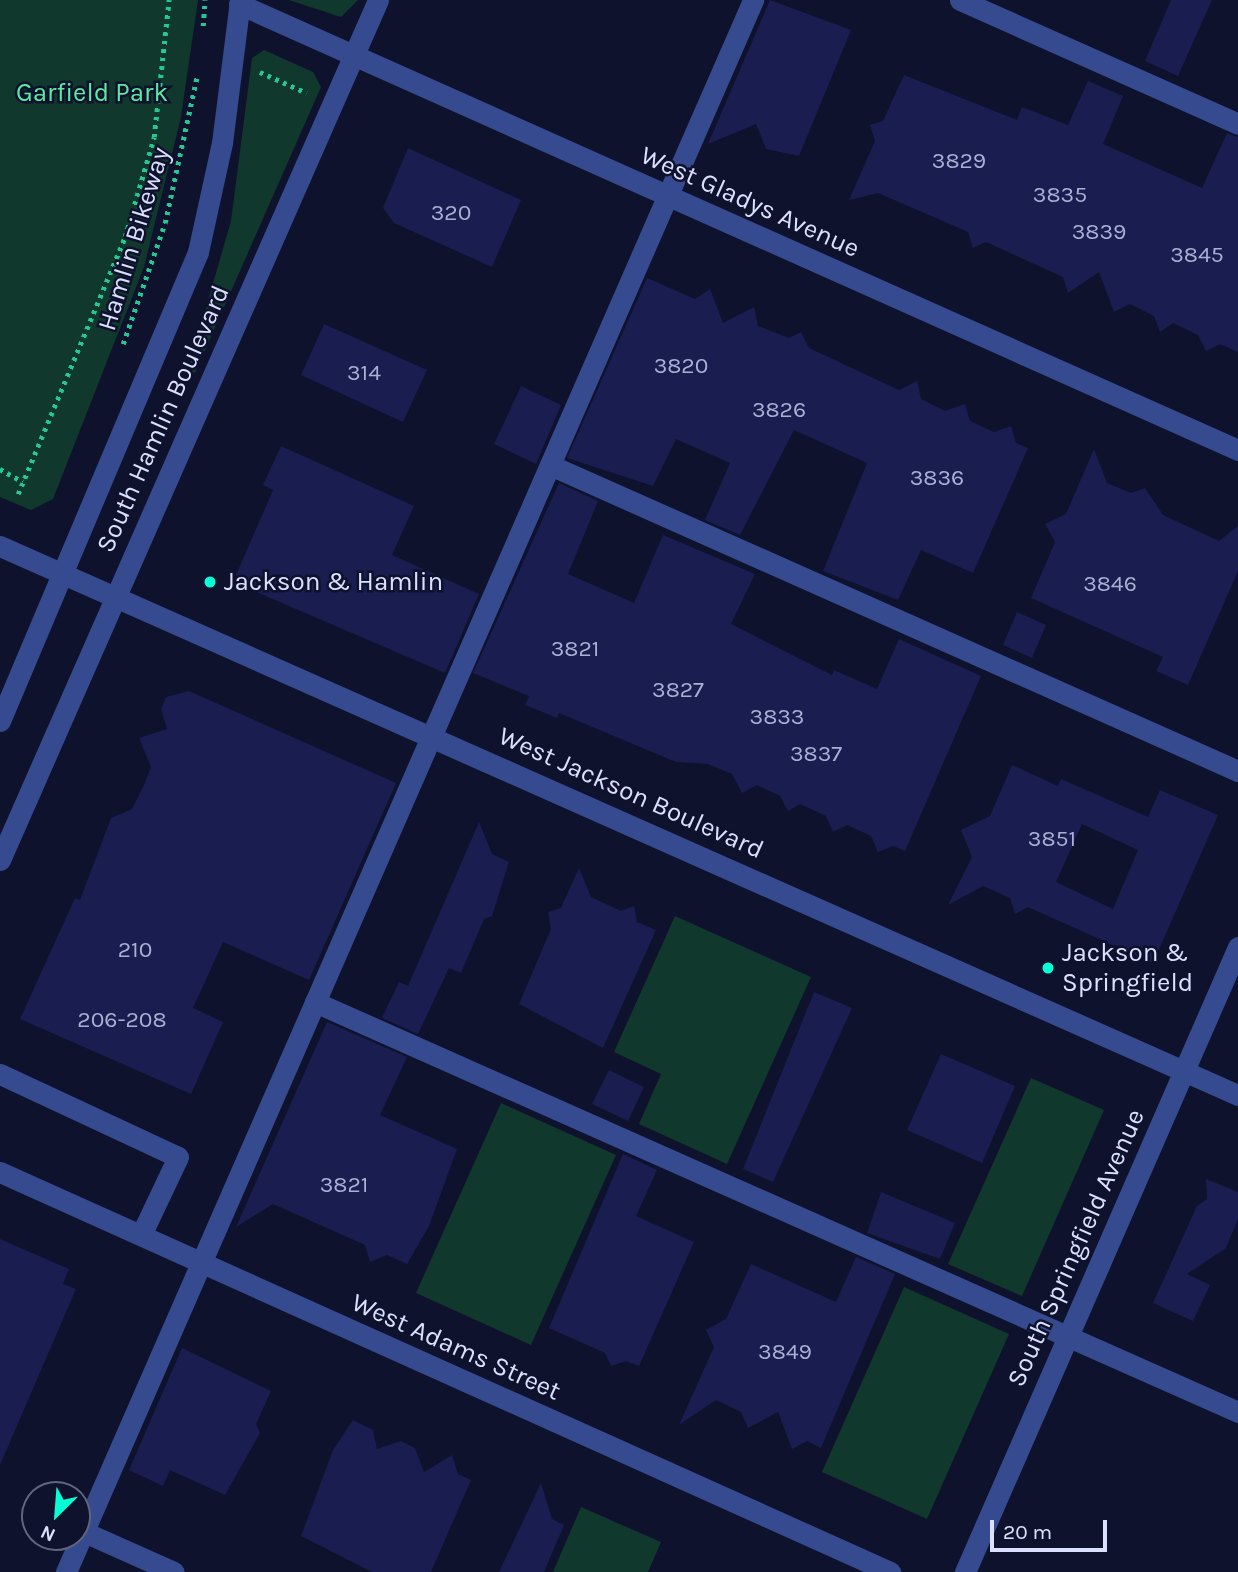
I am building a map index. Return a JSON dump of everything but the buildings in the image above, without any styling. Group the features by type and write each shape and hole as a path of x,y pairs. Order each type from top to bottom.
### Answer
{"street":[{"name":"South Hamlin Boulevard","path":"0,860 378,0"},
{"path":"91,1514 753,0"},
{"path":"960,0 1238,124"},
{"name":"South Hamlin Boulevard","path":"0,721 65,575 198,252 222,142 239,2"},
{"name":"West Gladys Avenue","path":"239,2 354,56 1238,450"},
{"path":"550,465 1238,771"},
{"name":"West Jackson Boulevard","path":"0,546 432,734 1238,1095"},
{"name":"South Springfield Avenue","path":"965,1572 1238,947"},
{"path":"315,1002 1238,1412"},
{"path":"0,1074 178,1157 141,1235"},
{"name":"West Adams Street","path":"0,1172 890,1572"},
{"path":"91,1536 174,1572"},
{"path":"66,1572 75,1551"}],"path":[{"path":"18,494 125,237 154,137 169,0"},
{"path":"202,33 205,0"},
{"name":"Hamlin Bikeway","path":"119,352 165,223 199,63"},
{"path":"251,67 317,97"},
{"path":"0,469 23,482"}],"green space":[{"name":"Garfield Park","path":"0,0 198,0 181,117 144,267 53,499 31,510 0,497"},
{"path":"289,0 358,0 341,17"},
{"path":"264,50 313,72 321,87 195,373 188,370 231,221 252,58"},
{"path":"675,916 811,977 727,1164 639,1124 661,1074 614,1052"},
{"path":"1031,1078 1104,1110 1022,1296 948,1264"},
{"path":"501,1103 616,1155 531,1345 416,1293"},
{"path":"904,1287 1009,1334 927,1519 822,1472"},
{"path":"581,1507 661,1542 648,1572 553,1572"}],"place":[{"name":"Jackson & Hamlin","path":"210,582"},
{"name":"Jackson & Springfield","path":"1048,968"}]}
